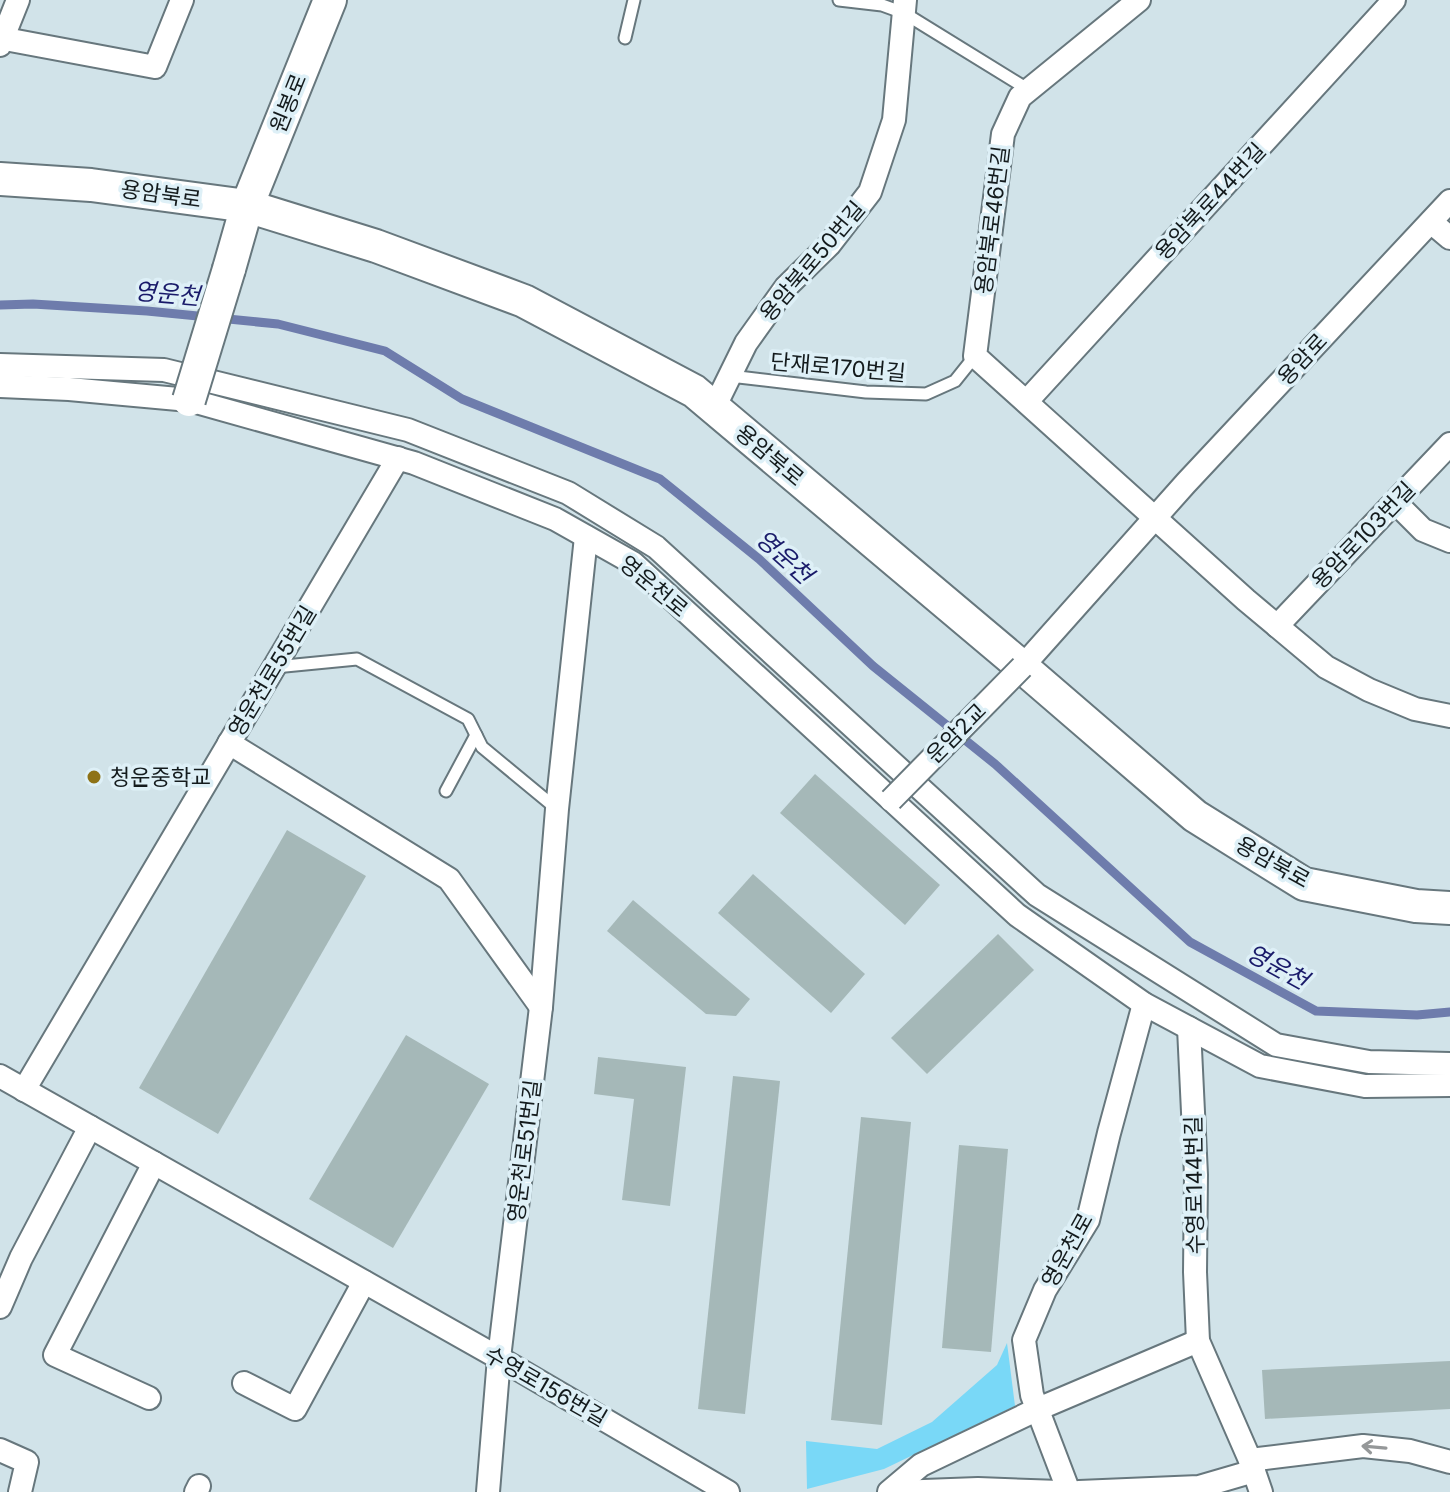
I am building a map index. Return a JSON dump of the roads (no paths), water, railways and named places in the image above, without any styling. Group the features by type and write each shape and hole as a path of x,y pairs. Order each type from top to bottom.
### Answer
{"street":[{"path":"18,0 1,40 155,67 182,0"},
{"name":"원봉로","path":"189,400 247,206 330,0"},
{"name":"용암북로46번길","path":"975,356 1003,134 1020,97 1139,0"},
{"name":"용암북로44번길","path":"1027,401 1394,0"},
{"name":"용암북로50번길","path":"714,408 746,343 786,287 829,245 870,192 894,120 905,7"},
{"name":"용암북로","path":"0,179 91,185 247,206 376,246 524,301 694,391 1195,816 1304,884 1416,906 1450,908"},
{"name":"용암로","path":"1022,667 1154,518 1450,201"},
{"path":"1431,222 1450,238"},
{"path":"975,356 1154,518 1326,667 1415,709 1450,716"},
{"path":"0,365 164,370 408,430 568,493 656,547 1037,895 1276,1045 1369,1062 1450,1064"},
{"name":"영운천로","path":"0,386 189,400 414,463 555,519 633,563 1017,915 1144,1004 1260,1066 1365,1086 1450,1085"},
{"name":"용암로103번길","path":"1277,626 1450,444"},
{"name":"영운천로55번길","path":"7,1085 229,743 398,458"},
{"path":"1395,502 1423,530 1450,541"},
{"name":"영운천로51번길","path":"488,1492 499,1358 541,1007 557,809 586,537"},
{"name":"운암2교","path":"891,800 1022,667"},
{"path":"229,743 449,879 541,1007"},
{"name":"영운천로","path":"1069,1492 1032,1395 1024,1340 1045,1290 1088,1220 1144,1004"},
{"name":"수영로144번길","path":"1189,1028 1196,1175 1198,1341 1255,1474"},
{"name":"수영로156번길","path":"7,1085 154,1163 728,1492"},
{"path":"0,1307 21,1258 90,1127"},
{"path":"149,1398 55,1355 154,1163"},
{"path":"244,1383 295,1409 364,1282"},
{"path":"889,1492 921,1465 1038,1409 1198,1341"},
{"path":"1079,1492 1199,1487 1363,1446 1410,1451 1450,1462"},
{"path":"0,1450 27,1462 20,1492"},
{"path":"897,1492 978,1489 1060,1492"}],"lane":[{"path":"625,38 634,0"},
{"path":"839,0 905,7 1029,90"},
{"name":"단재로170번길","path":"730,376 866,392 926,394 955,381 975,356"},
{"path":"275,667 357,659 468,719 482,747 557,809"},
{"path":"446,791 476,735"}],"waterway":[{"name":"영운천","path":"0,305 147,311 278,324 385,351 462,399 660,479 759,559 873,666 995,764 1190,942 1316,1011 1417,1015 1450,1012"}],"place":[{"name":"청운중학교","path":"94,777"}]}
